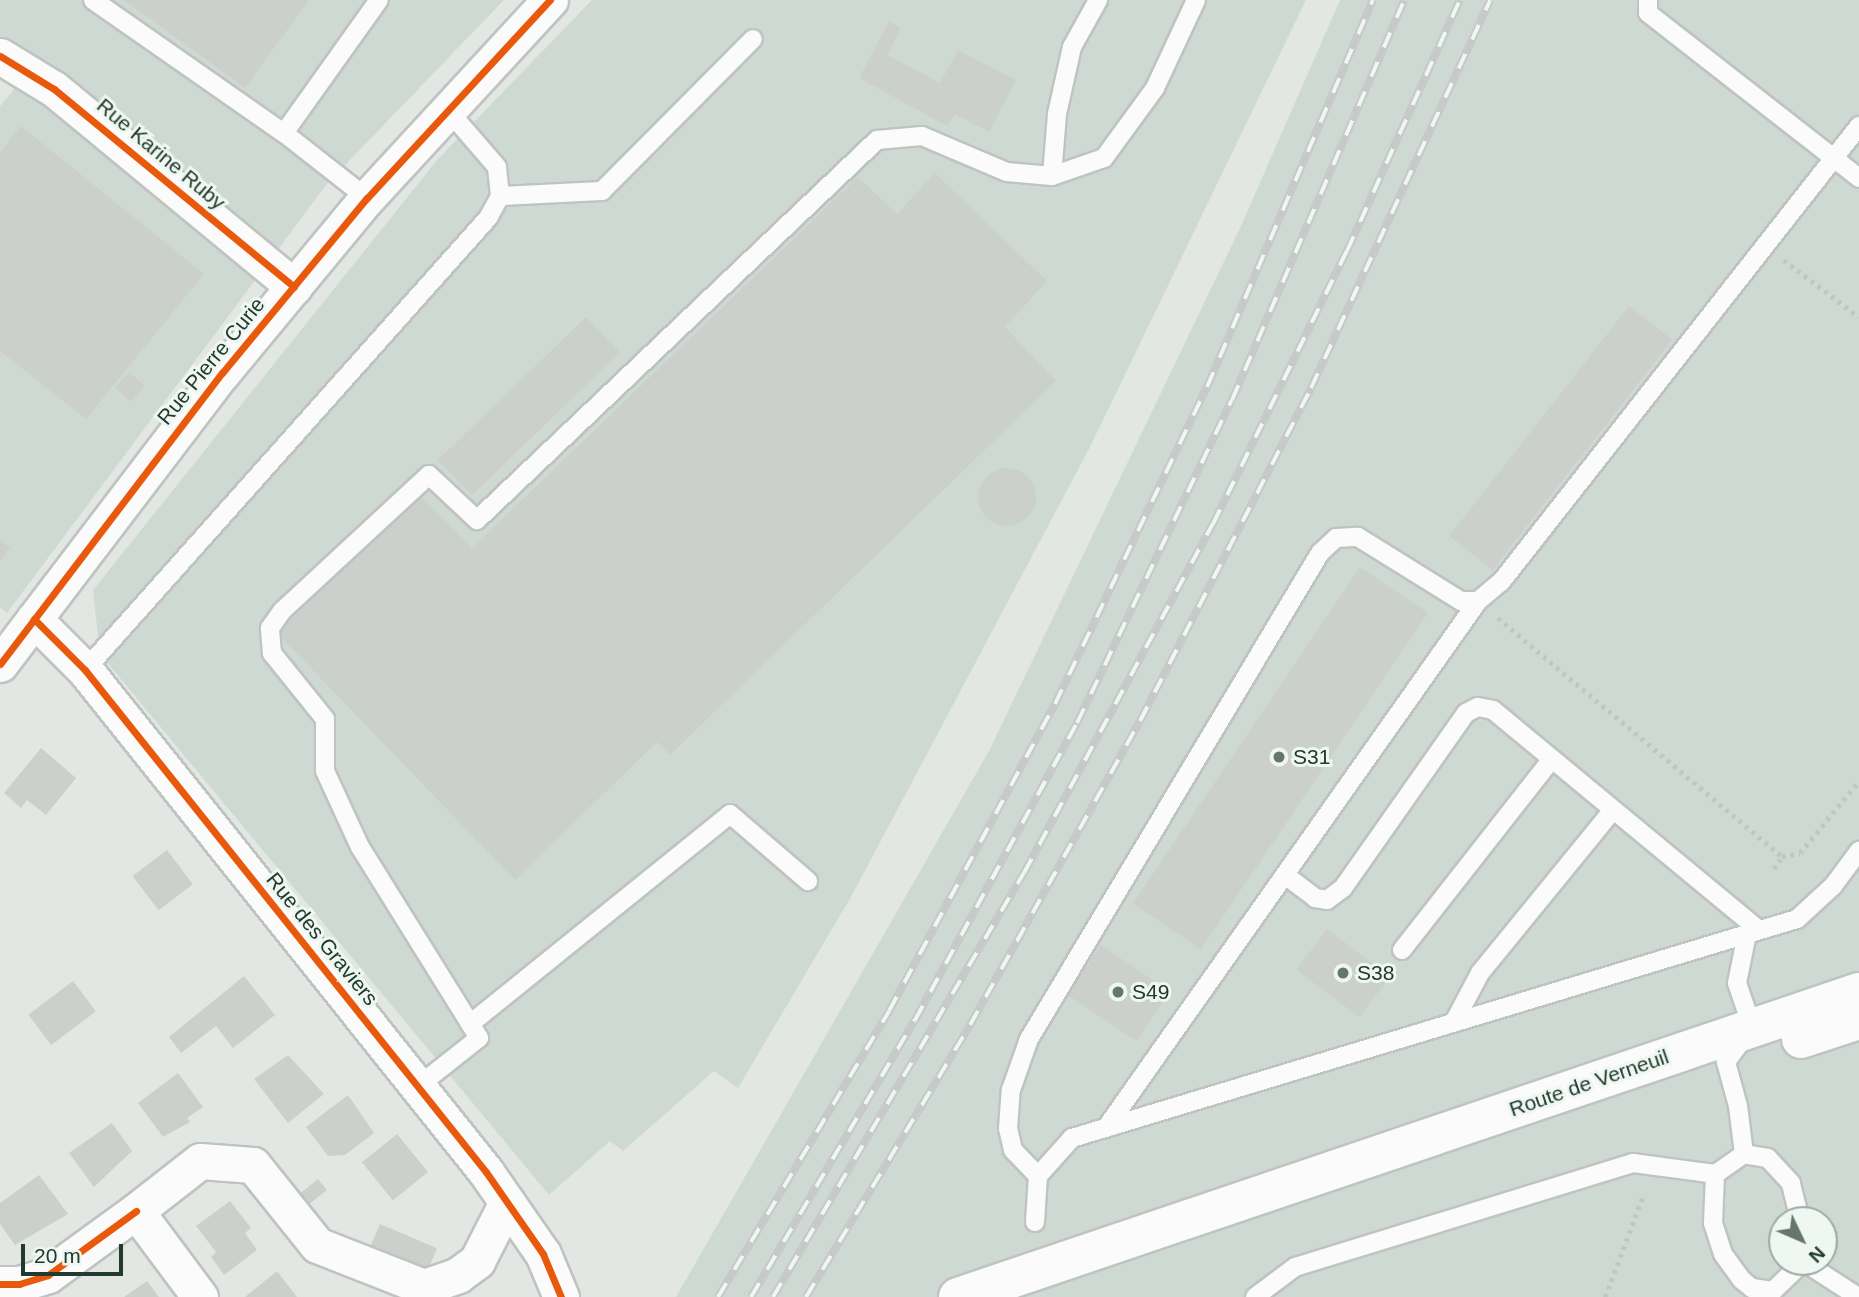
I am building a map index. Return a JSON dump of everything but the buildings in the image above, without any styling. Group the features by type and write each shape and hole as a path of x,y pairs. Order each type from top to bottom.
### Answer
{"main road":[{"name":"Route de Verneuil","path":"958,1297 1321,1177 1859,992"},
{"name":"Route de Verneuil","path":"1321,1177 1726,1062 1859,1020"}],"street":[{"name":"Rue Pierre Curie","path":"0,664 293,287 367,198 550,0"},
{"name":"Rue Karine Ruby","path":"0,56 54,89 293,287"},
{"name":"Rue des Graviers","path":"34,619 85,670 417,1087 543,1254 561,1297"},
{"path":"0,1283 19,1284 48,1275 200,1161 253,1165 317,1245 396,1288 425,1287 458,1275 477,1261 506,1202"},
{"path":"136,1211 200,1297"}],"lane":[{"path":"93,0 284,133 367,198"},
{"path":"284,133 379,0"},
{"path":"1052,176 1056,114 1072,47 1098,0"},
{"path":"417,1087 479,1038 360,847 325,771 325,719 272,653 270,628 282,611 429,475 478,520 877,140 922,136 1007,172 1052,176 1104,158 1155,88 1196,0"},
{"path":"1648,0 1648,13 1859,178"},
{"path":"500,196 602,191 753,39"},
{"path":"85,670 488,218 500,196 496,167 447,109"},
{"path":"1106,1128 1478,601 1501,582 1859,126"},
{"path":"1038,1176 1013,1150 1008,1129 1011,1090 1029,1039 1320,553 1336,538 1357,537 1461,601 1478,601"},
{"path":"1284,875 1315,898 1327,900 1343,888 1466,713 1478,707 1493,710 1753,932"},
{"path":"1402,950 1552,759"},
{"path":"1454,1023 1480,973 1613,810"},
{"path":"470,1024 730,814 808,881"},
{"path":"1035,1222 1038,1176 1072,1138 1797,919 1833,886 1859,851"},
{"path":"1744,1154 1738,1105 1726,1062 1752,1027 1737,983 1753,932"},
{"path":"1255,1297 1295,1267 1633,1163 1715,1174 1744,1154 1768,1158 1791,1183 1797,1206"},
{"path":"1715,1174 1713,1223 1723,1254 1745,1293 1773,1291 1789,1276"},
{"path":"1825,1276 1858,1297"}],"path":[{"path":"1765,245 1859,317"},
{"path":"1478,601 1782,856"},
{"path":"1774,869 1782,856 1800,853 1859,781"},
{"path":"1605,1297 1643,1196"}],"shaded area":[{"path":"0,0 504,0 326,185 7,613 0,607 0,106 26,75 0,56"},
{"path":"592,0 1306,0 1090,447 851,897 738,1088 714,1071 623,1151 610,1141 549,1195 100,654 93,590 437,160"},
{"path":"1340,0 1859,0 1859,1297 676,1297 989,751 1241,226"}],"railway":[{"path":"718,1297 889,1011 1055,704 1207,387 1373,0"},
{"path":"751,1297 915,1020 1077,723 1232,400 1404,0"},
{"path":"773,1297 1024,873 1213,524 1347,251 1460,0"},
{"path":"806,1297 970,1025 1140,721 1311,388 1490,0"}],"cycle path":[{"path":"0,664 222,373 367,198 550,0"},
{"path":"0,56 54,89 294,287"},
{"path":"34,619 85,670 486,1172 543,1254 561,1297"},
{"path":"0,1284 19,1284 48,1275 136,1211"}],"place":[{"name":"S31","path":"1279,757"},
{"name":"S38","path":"1343,973"},
{"name":"S49","path":"1118,992"}]}
